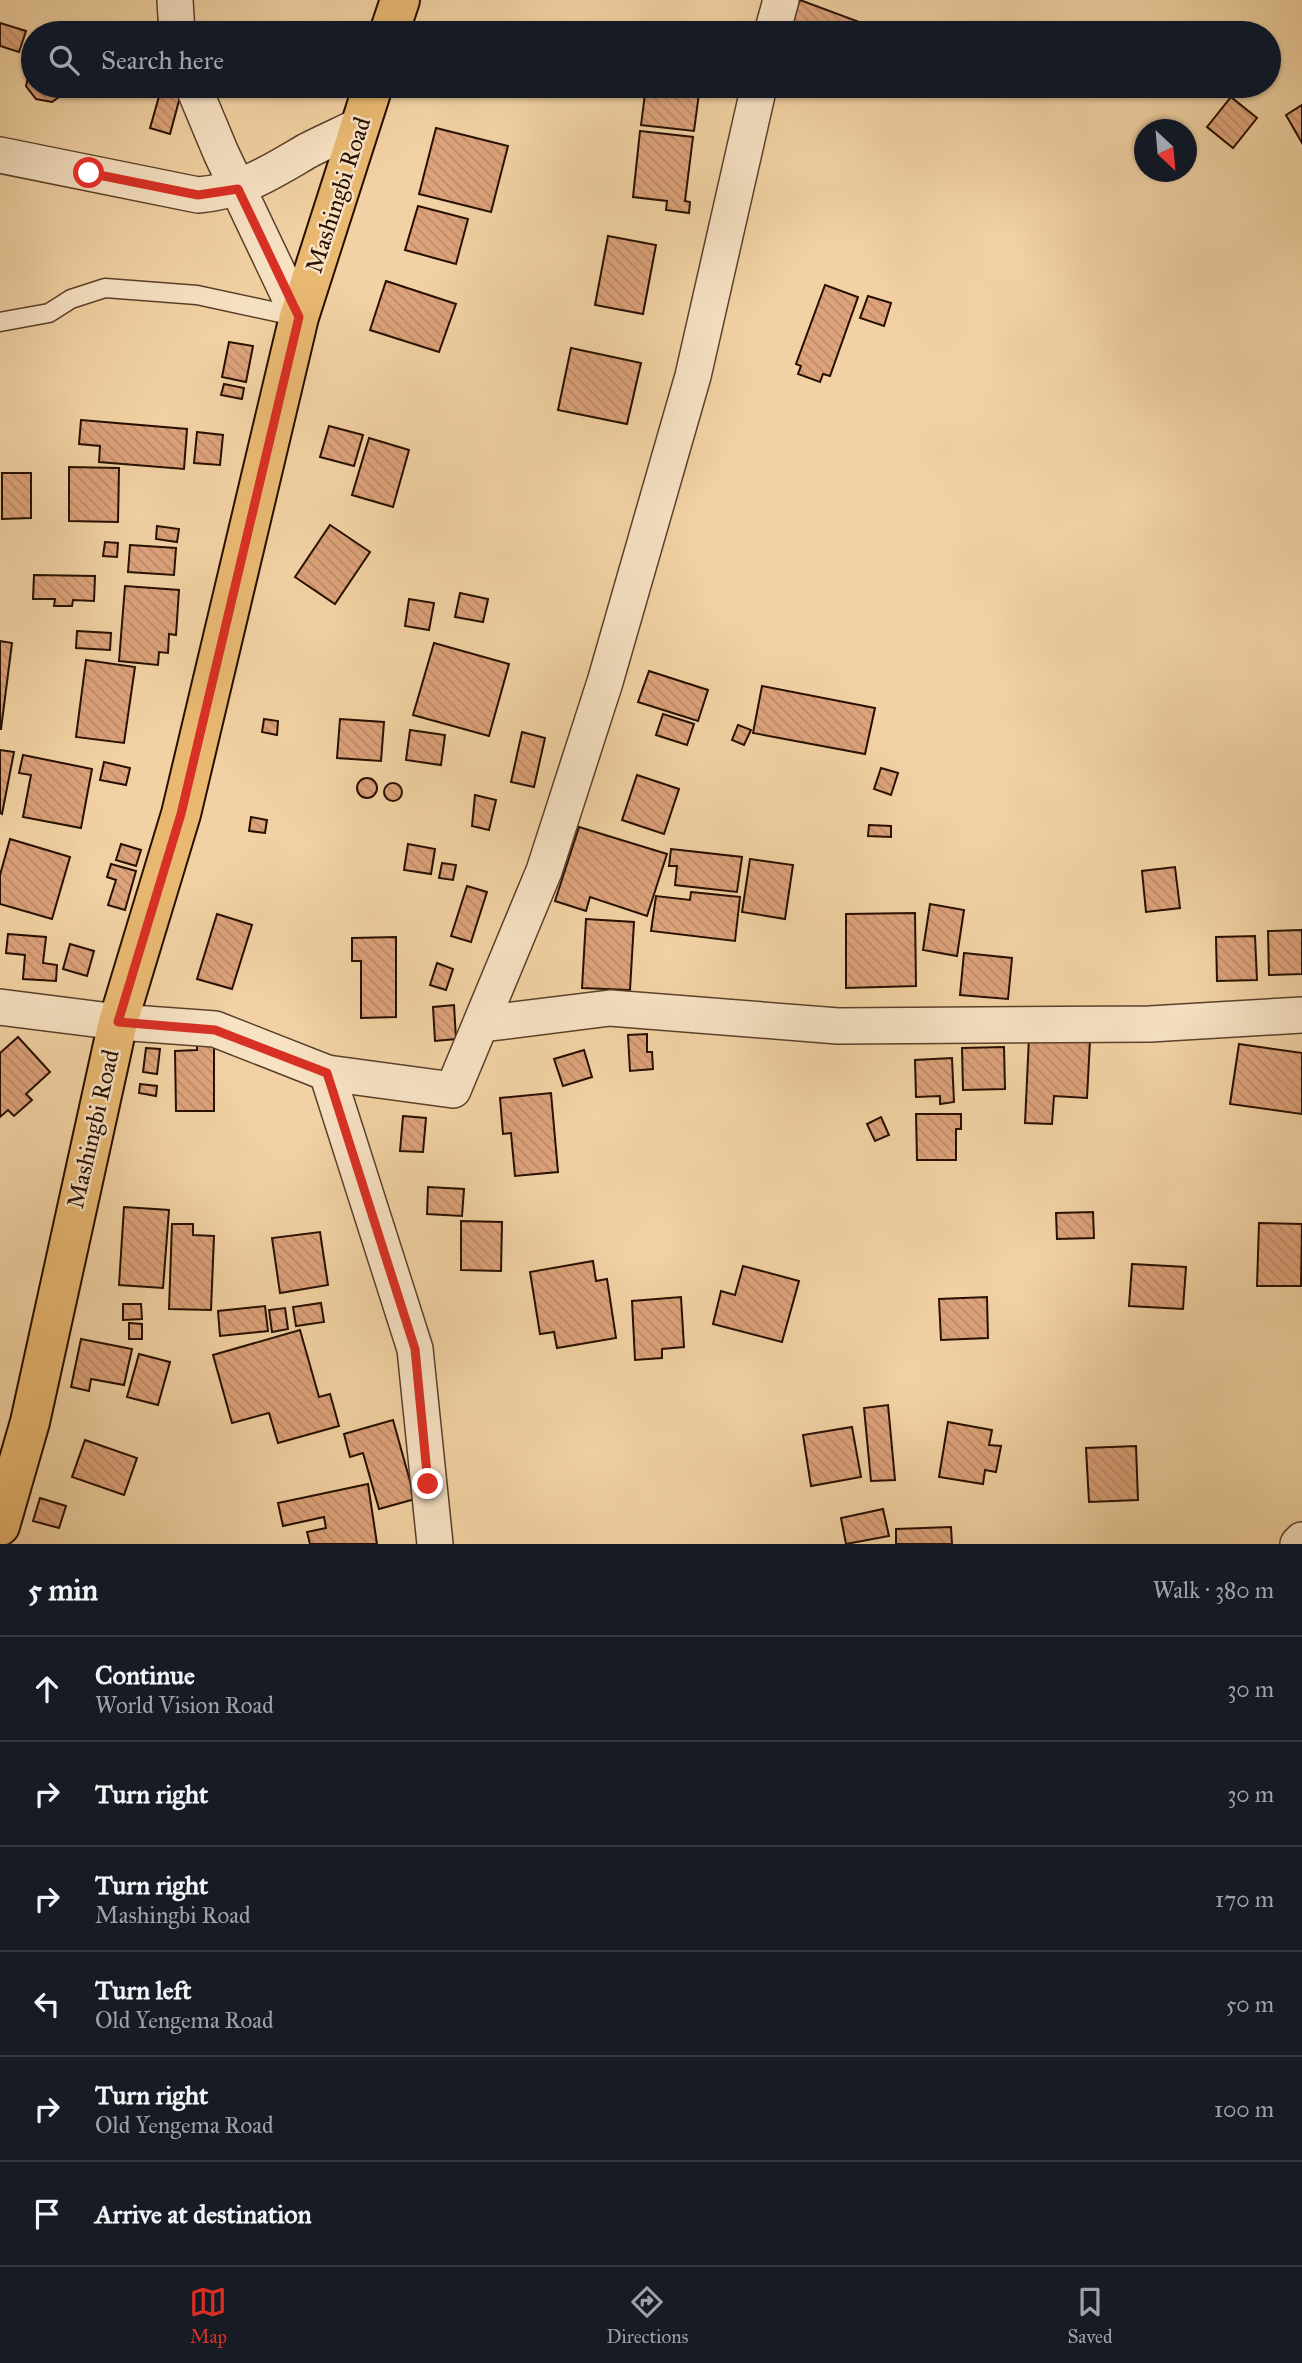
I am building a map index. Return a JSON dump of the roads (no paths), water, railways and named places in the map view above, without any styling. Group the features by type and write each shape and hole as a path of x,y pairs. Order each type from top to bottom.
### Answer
{"main road":[{"path":"393,21 400,0"},
{"name":"Mashingbi Road","path":"0,1526 30,1422 118,1022 181,814 299,317 369,98"}],"street":[{"path":"176,0 177,21"},
{"path":"775,21 781,0"},
{"path":"198,98 299,317"},
{"path":"0,1007 118,1022 215,1030 327,1073 453,1090 544,872 605,682 693,376 756,98"},
{"path":"0,155 198,195 238,189 361,125"},
{"path":"482,1024 610,1007 838,1026 1150,1024 1302,1015"},
{"path":"327,1073 415,1349 435,1544"},
{"path":"1298,1544 1302,1540"}],"lane":[{"path":"0,321 49,313 71,299 105,288 197,295 299,317"}]}
